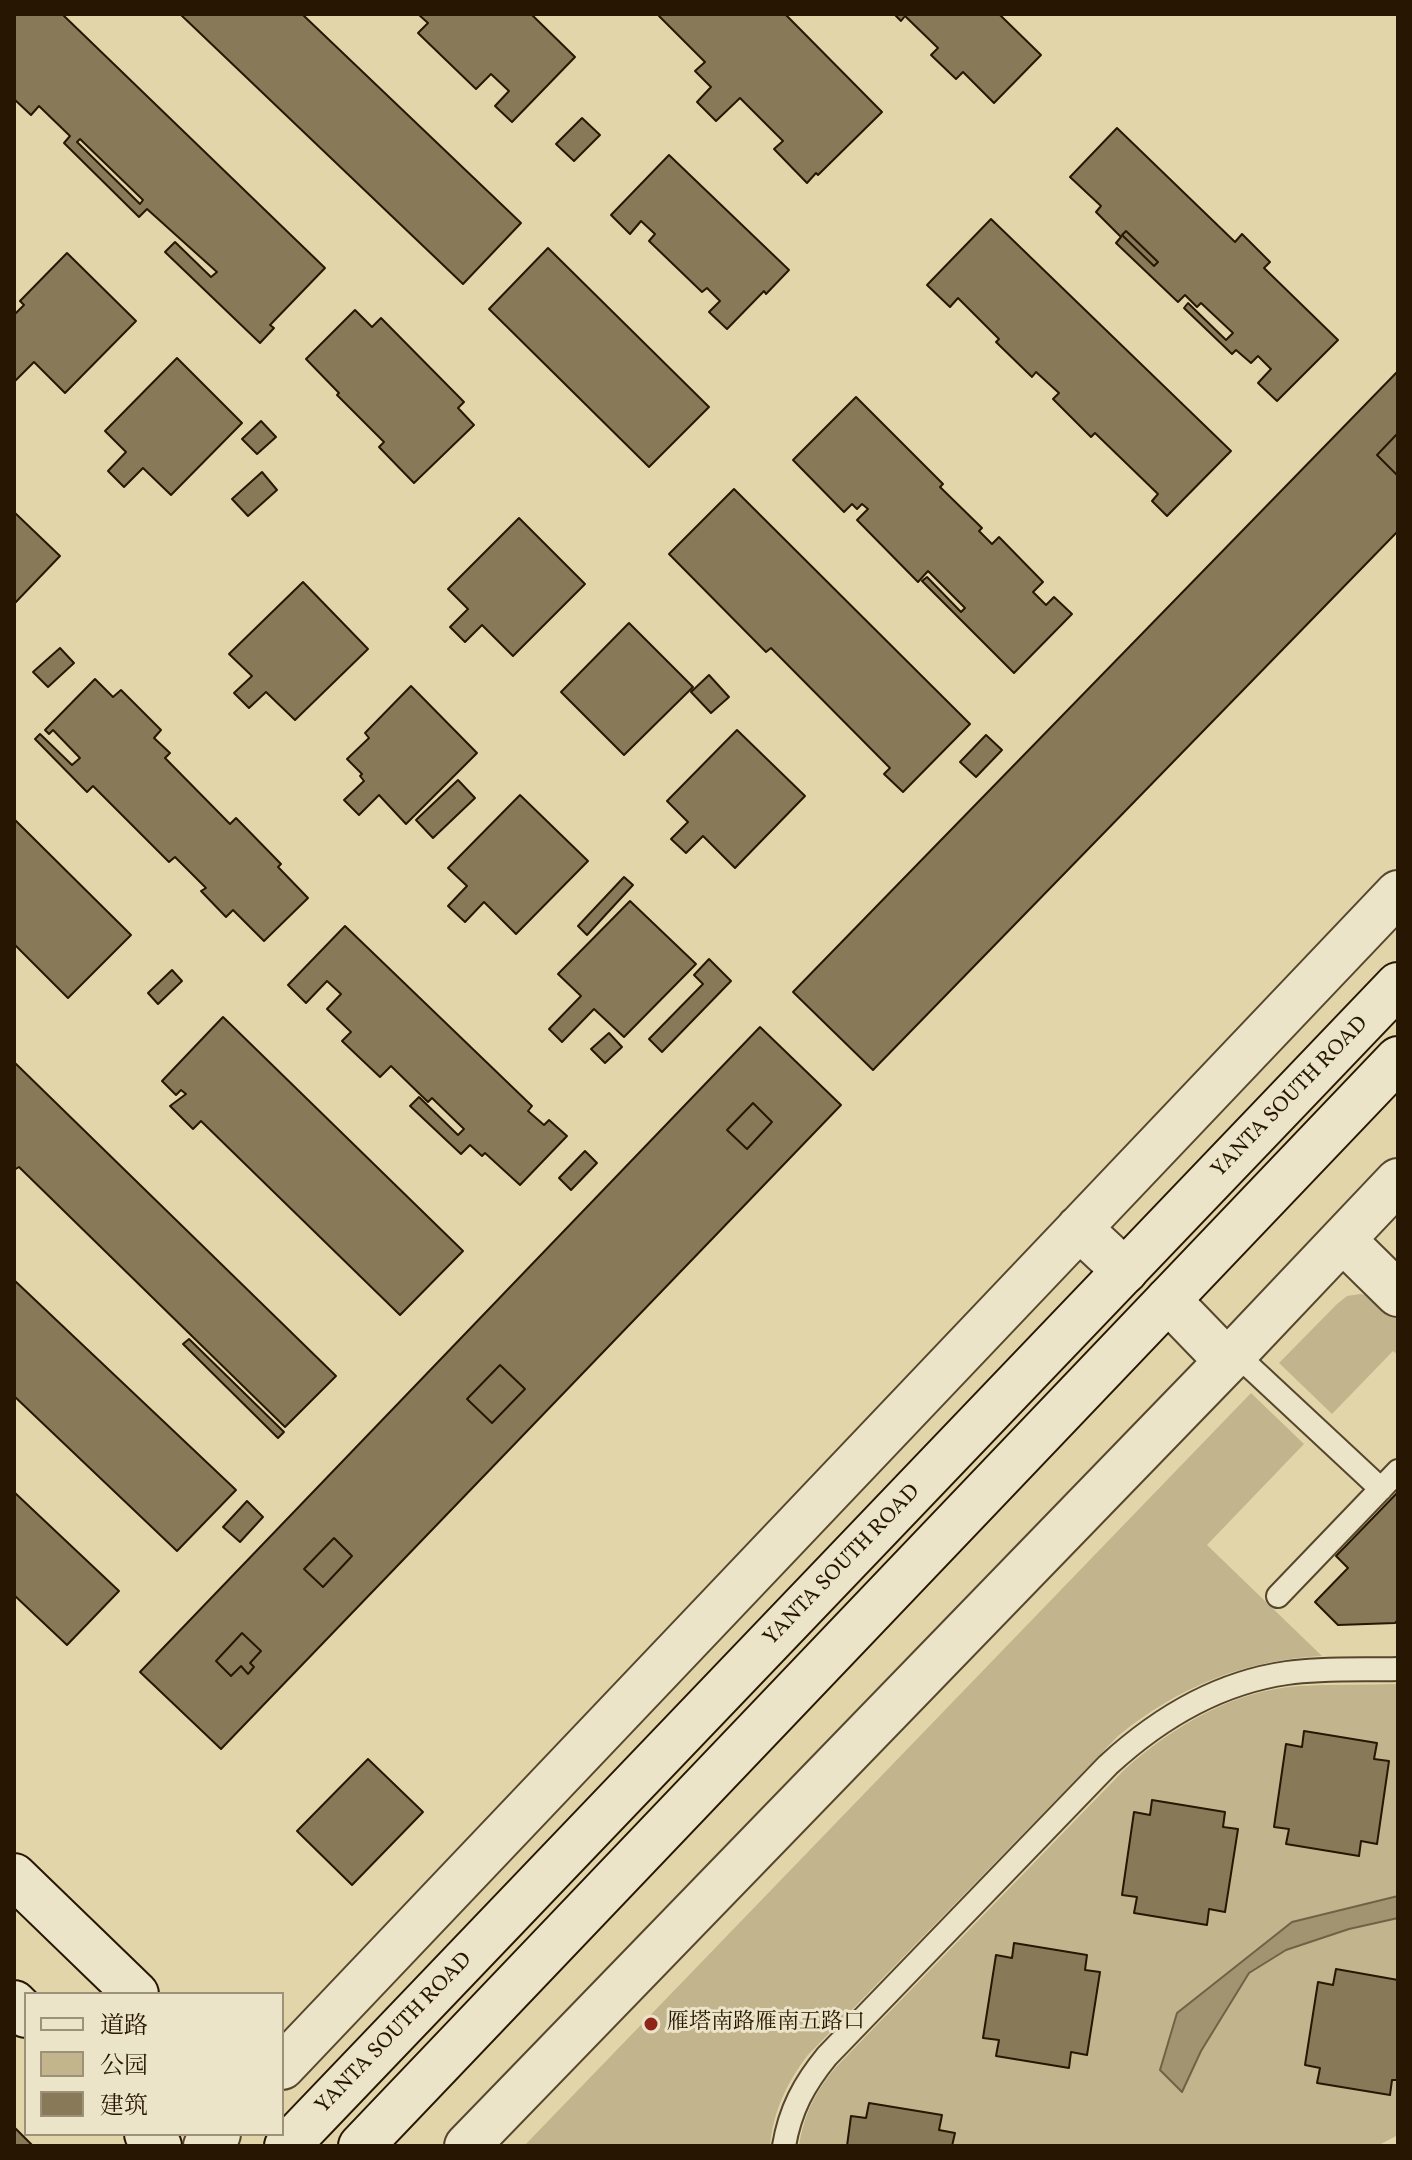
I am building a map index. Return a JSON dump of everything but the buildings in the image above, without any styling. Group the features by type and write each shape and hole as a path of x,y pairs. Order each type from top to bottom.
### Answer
{"main road":[{"path":"284,2065 1398,893"},
{"name":"YANTA SOUTH ROAD","path":"288,2146 1398,985"},
{"path":"361,2146 1398,1059"},
{"path":"467,2146 1398,1181"},
{"path":"1079,1228 1125,1271"},
{"path":"1343,1240 1398,1294"},
{"path":"1168,1300 1231,1357"},
{"path":"14,1876 134,1992"}],"lane":[{"path":"1231,1357 1381,1489"},
{"path":"1278,1596 1398,1471"},
{"path":"784,2146 791,2114 800,2093 827,2056 1108,1765 1147,1731 1199,1700 1230,1686 1264,1677 1315,1671 1398,1669"}],"green space":[{"path":"1347,1296 1374,1296 1398,1316 1398,1355 1393,1351 1332,1414 1279,1363 1337,1304"},
{"path":"1251,1393 1304,1444 1207,1545 1322,1656 1266,1663 1213,1679 1164,1703 1118,1736 808,2055 782,2098 770,2146 524,2146"},
{"path":"1398,1684 1398,2135 1377,2146 799,2146 812,2103 837,2066 1144,1753 1205,1713 1250,1695 1299,1686"}],"shaded area":[{"path":"1398,1896 1398,1918 1349,1929 1286,1950 1249,1973 1201,2051 1182,2092 1160,2070 1177,2013 1292,1922"}],"place":[{"name":"雁塔南路雁南五路口","path":"651,2024"}]}
